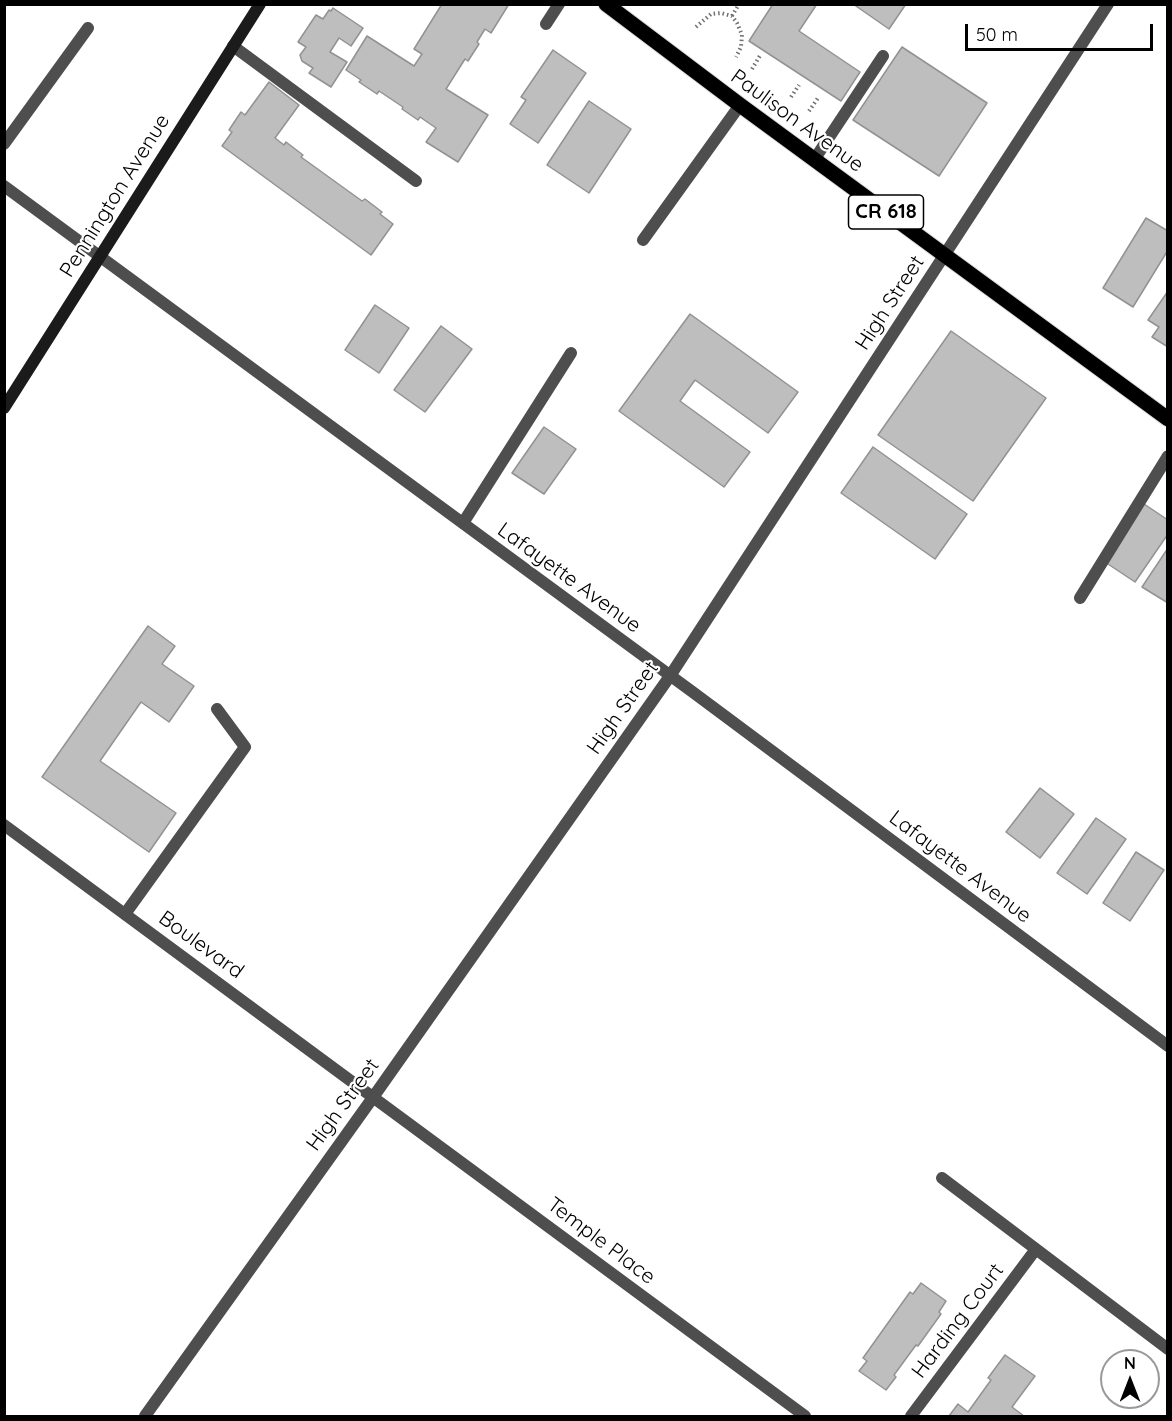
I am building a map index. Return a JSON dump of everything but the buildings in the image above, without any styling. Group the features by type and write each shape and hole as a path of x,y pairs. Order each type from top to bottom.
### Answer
{"main road":[{"name":"Paulison Avenue","path":"606,4 1167,419"}],"street":[{"name":"Pennington Avenue","path":"4,408 260,4"},
{"path":"546,24 559,4"},
{"name":"High Street","path":"145,1416 670,676 1108,4"},
{"path":"4,144 88,28"},
{"path":"233,46 416,181"},
{"path":"814,160 883,56"},
{"path":"644,240 740,105"},
{"name":"Lafayette Avenue","path":"4,186 670,676 1167,1046"},
{"path":"462,523 571,353"},
{"path":"1080,598 1167,456"},
{"path":"125,914 245,747 218,709"},
{"name":"Boulevard","path":"4,825 374,1096"},
{"name":"Temple Place","path":"374,1096 805,1416"},
{"path":"942,1178 1167,1349"},
{"name":"Harding Court","path":"911,1416 1036,1249"}],"path":[{"path":"732,16 740,4"},
{"path":"696,27 711,14 721,13 732,16 742,35 741,47 736,57"},
{"path":"752,69 761,54"},
{"path":"790,98 799,84"},
{"path":"809,111 818,98"}]}
